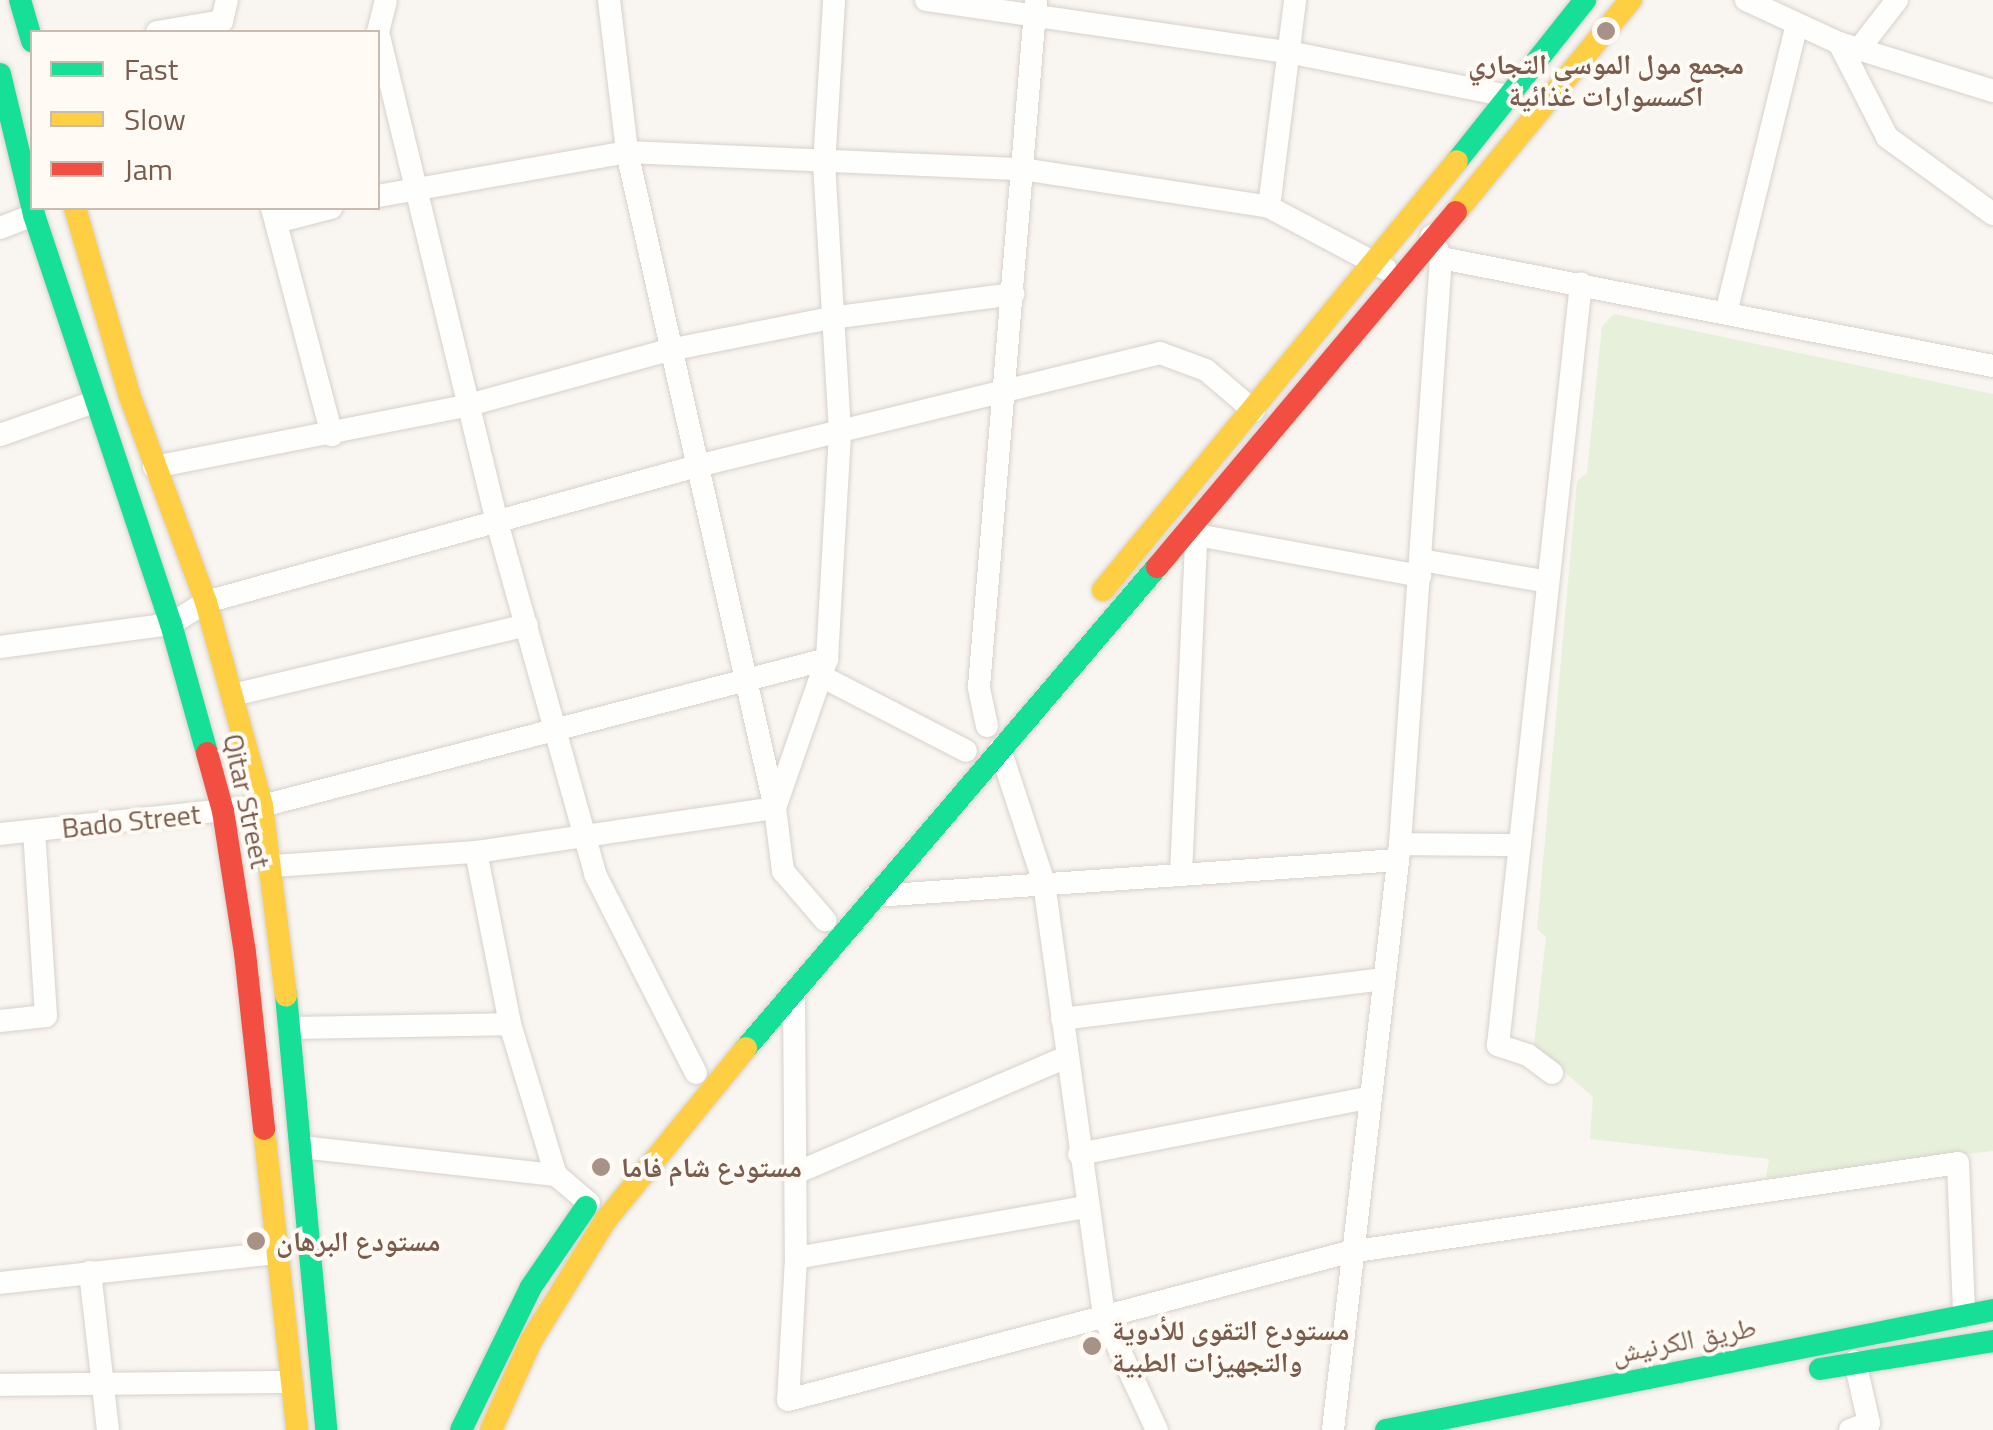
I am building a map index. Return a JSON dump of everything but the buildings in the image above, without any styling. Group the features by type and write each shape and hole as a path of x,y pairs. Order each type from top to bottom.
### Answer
{"main road":[{"path":"20,0 30,34"},
{"path":"1089,606 1378,262 1586,0"},
{"path":"491,1430 531,1341 605,1221 1000,749 1197,527 1399,282 1438,248 1632,0"},
{"name":"Qitar Street","path":"0,74 30,198"},
{"name":"Qitar Street","path":"33,210 171,624 223,811 296,1430"},
{"name":"Qitar Street","path":"76,210 154,467 206,602 262,806 274,866 326,1430"},
{"path":"461,1430 530,1287 588,1203 1013,696"},
{"path":"260,1102 295,1098"},
{"name":"طريق الكرنيش","path":"1386,1430 1993,1310"},
{"name":"طريق الكرنيش","path":"1594,1415 1855,1362 1993,1341"}],"street":[{"path":"378,30 386,0"},
{"path":"610,0 627,152 668,350 748,683 775,808 783,870 825,920"},
{"path":"775,808 824,668 840,432 824,166 834,0"},
{"path":"926,0 1035,7 1509,96"},
{"path":"1269,208 1295,0"},
{"path":"1746,0 1849,46 1993,91"},
{"path":"1849,46 1897,0"},
{"path":"987,726 978,687 1035,7"},
{"path":"165,30 222,13"},
{"path":"1726,313 1797,24"},
{"path":"1849,46 1887,137 1993,214"},
{"path":"381,60 498,522 595,874 696,1073"},
{"path":"380,195 416,186 627,152 824,166 1022,169 1269,208 1378,262 1399,282"},
{"path":"315,210 274,215 332,436"},
{"path":"0,228 34,215"},
{"path":"1413,218 1438,248 1582,284 1993,366"},
{"path":"1333,1430 1349,1252 1399,852 1438,248"},
{"path":"1552,1073 1528,1055 1498,1046 1582,284"},
{"path":"154,467 332,436 469,405 668,350 831,318 1013,294"},
{"path":"0,648 171,624 206,602 697,466 840,432 1005,386 1160,352 1206,370 1254,411"},
{"path":"0,435 94,402"},
{"path":"1181,874 1197,527 1420,568 1548,582"},
{"path":"233,694 527,625"},
{"path":"824,668 966,751"},
{"name":"Bado Street","path":"0,834 262,806 748,683 824,668"},
{"path":"1000,749 1044,883 1085,1207 1104,1317 1157,1430"},
{"path":"274,866 476,852 775,808"},
{"path":"0,1021 46,1016 34,832"},
{"path":"875,896 1520,845"},
{"path":"476,852 510,1024 556,1175 588,1203"},
{"path":"1062,1019 1383,978"},
{"path":"794,992 796,1258 788,1400 1349,1252 1958,1163 1964,1314"},
{"path":"289,1028 510,1024"},
{"path":"796,1173 1066,1058"},
{"path":"1078,1154 1367,1098"},
{"path":"301,1147 556,1175"},
{"path":"796,1258 1085,1207"},
{"path":"0,1283 276,1252"},
{"path":"90,1272 108,1430"},
{"path":"1850,1430 1869,1423 1855,1362"},
{"path":"0,1385 290,1382"}],"green space":[{"path":"1614,314 1993,394 1993,1151 1766,1178 1769,1159 1590,1139 1593,1097 1534,1045 1546,937 1537,929 1577,481 1587,473 1602,326"}],"traffic: fast":[{"path":"20,0 30,34"},
{"path":"1457,161 1585,0"},
{"path":"0,74 30,198"},
{"path":"33,210 171,624 207,753"},
{"path":"746,1048 1157,567"},
{"path":"286,995 326,1430"},
{"path":"461,1430 531,1287 586,1207"},
{"path":"1386,1430 1993,1310"},
{"path":"1820,1369 1993,1341"}],"traffic: slow":[{"path":"1456,212 1631,0"},
{"path":"1103,590 1457,161"},
{"path":"76,210 129,394 206,602 262,806 286,995"},
{"path":"491,1430 531,1341 605,1221 746,1048"},
{"path":"264,1129 297,1430"}],"traffic: jam":[{"path":"1157,567 1456,212"},
{"path":"207,753 223,811 245,953 264,1129"}],"place":[{"name":"مجمع مول الموسى التجاري اكسسوارات غذائية","path":"1606,31"},
{"name":"مستودع شام فاما","path":"601,1167"},
{"name":"مستودع البرهان","path":"256,1241"},
{"name":"مستودع التقوى للأدوية والتجهيزات الطبية","path":"1092,1346"}]}
